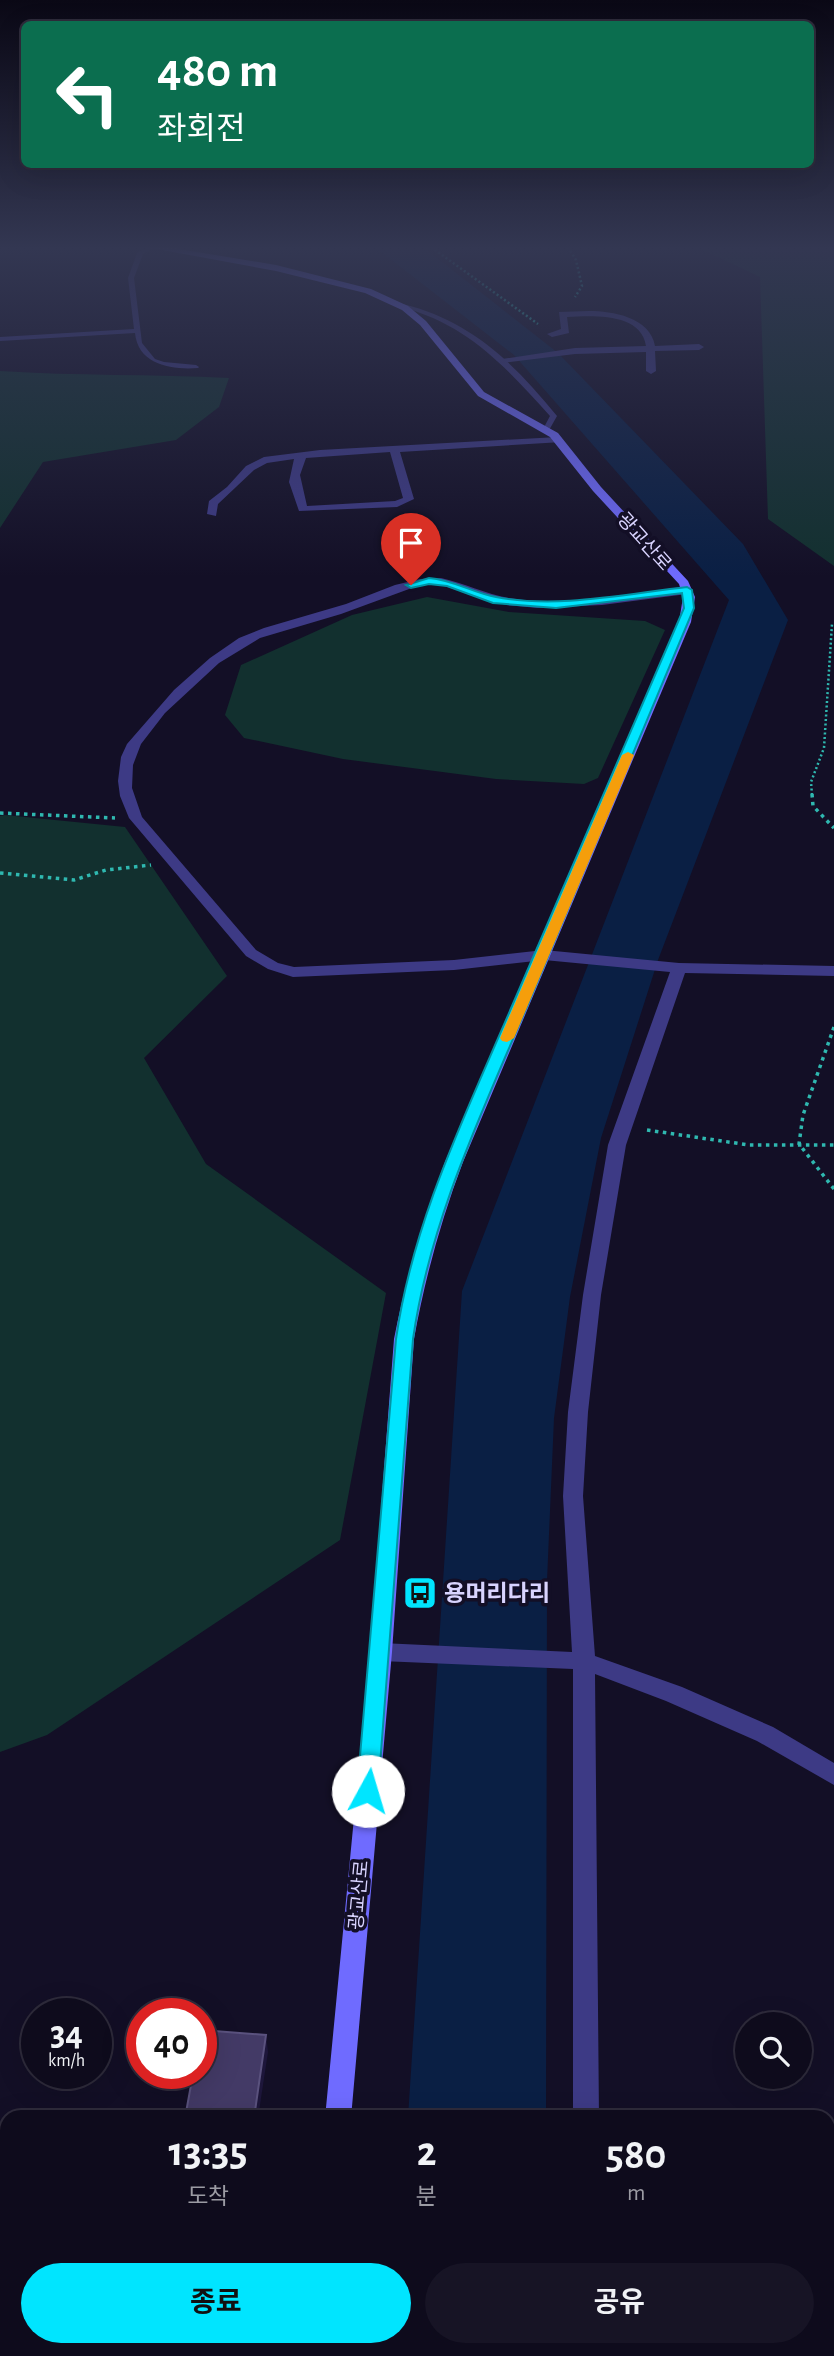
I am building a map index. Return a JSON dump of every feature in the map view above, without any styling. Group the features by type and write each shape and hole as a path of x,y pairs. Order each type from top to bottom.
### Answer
{"street":[{"name":"광교산로","path":"339,2110 381,1652 404,1339 412,1289 424,1241 462,1140 544,955 689,608 687,590 552,435 481,394 451,357"},
{"path":"501,360 524,357"},
{"path":"650,357 651,372"},
{"path":"212,514 213,503 231,489 250,468 264,460 552,435"},
{"path":"303,455 295,472 294,490 303,509 384,505 406,503 409,499 394,450"},
{"path":"687,590 556,605 493,600 449,583 429,581 393,588 349,607 246,639 229,649 183,689 140,736 128,755 125,786 128,804 136,818 251,953 273,966 293,972 454,965 544,955 673,967 834,971"},
{"path":"586,2110 579,1661 573,1496 578,1412 594,1281 622,1127 644,1074 673,967"},
{"path":"381,1652 579,1661 674,1695 765,1734 834,1775"}],"lane":[{"path":"151,357 163,364 196,367"},
{"path":"497,357 554,416 552,435"}],"path":[{"path":"832,624 824,748 811,782 813,806 834,828"},
{"path":"0,813 136,818"},
{"path":"0,873 74,880 106,870 174,861"},
{"path":"834,1027 803,1115 799,1144 834,1189"},
{"path":"622,1127 749,1145 834,1145"}],"green space":[{"path":"763,357 834,357 834,566 768,519"},
{"path":"0,371 229,378 219,407 176,440 43,462 0,528"},
{"path":"427,597 509,612 645,621 665,630 598,778 584,784 496,779 343,759 244,738 225,715 241,665 352,615"},
{"path":"0,816 125,827 227,976 144,1058 206,1164 386,1293 340,1540 47,1735 0,1752"}],"water":[{"path":"516,357 562,357 743,544 788,620 658,960 601,1138 570,1297 554,1418 547,1581 546,2110 408,2110 462,1291 729,600"}],"building":[{"path":"217,2031 266,2035 255,2110 186,2110 190,2089 217,2089"}],"slow traffic":[{"path":"507,1038 628,755"}],"place":[{"name":"용머리다리","path":"420,1593"}],"route":[{"path":"368,1791 404,1339 412,1289 424,1241 462,1140 544,955 689,608 687,590 556,605 493,600 449,583 429,581 411,585"}]}
